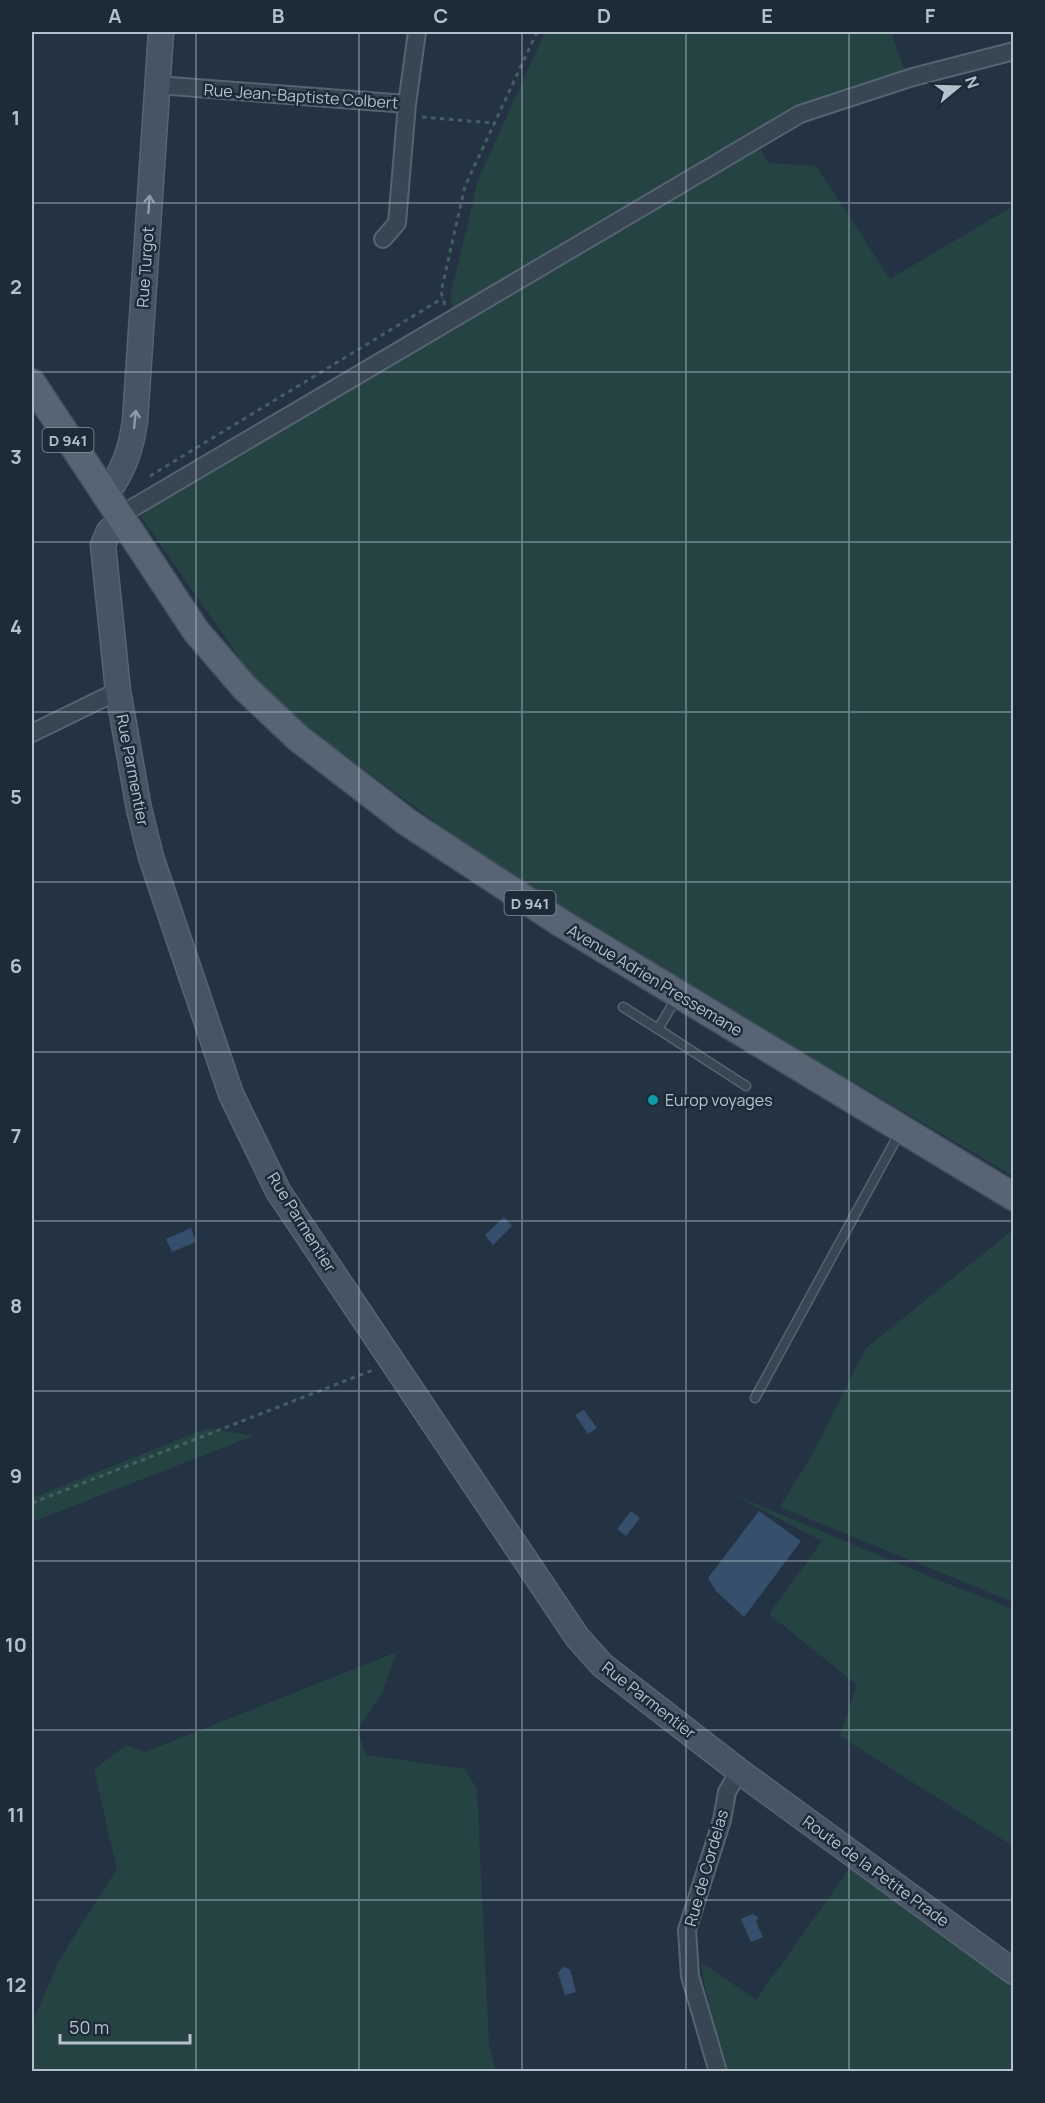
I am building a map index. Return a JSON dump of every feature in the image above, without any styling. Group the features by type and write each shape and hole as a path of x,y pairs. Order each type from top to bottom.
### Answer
{"main road":[{"name":"D 941","path":"32,383 116,502"},
{"name":"Avenue Adrien Pressemane","path":"116,502 196,631 244,687 298,738 407,822 561,923 1014,1197"}],"street":[{"name":"Rue Turgot","path":"116,502 135,421 161,32"},
{"name":"Rue Jean-Baptiste Colbert","path":"157,85 406,110 417,32"},
{"path":"116,502 800,114 914,77 1014,51"},
{"path":"383,239 397,223 406,110"},
{"name":"Rue Parmentier","path":"116,502 103,545 118,690 139,810 151,857 231,1094 278,1191 577,1636 602,1665 739,1771"},
{"path":"32,733 118,690"},
{"name":"Route de la Petite Prade","path":"739,1771 1014,1972"},
{"name":"Rue de Cordelas","path":"718,2072 690,1976 687,1930 722,1820 727,1792 739,1771"}],"lane":[{"path":"658,1029 679,994"},
{"path":"623,1007 746,1086"},
{"path":"755,1398 902,1129"}],"path":[{"path":"116,502 141,482 443,298 441,292 465,186 537,32"},
{"path":"406,110 493,123"},
{"path":"32,1503 394,1362"}],"green space":[{"path":"545,32 891,32 906,74 797,109 454,310 450,298 478,180"},
{"path":"758,145 769,163 816,166 890,279 1010,208 1014,225 1013,1176 531,892 310,730 262,690 141,517 148,507"},
{"path":"1013,1230 1013,1602 780,1507 812,1455 866,1348"},
{"path":"208,1428 253,1436 32,1522 32,1498"},
{"path":"732,1494 1013,1609 1013,1846 840,1736 857,1685 769,1614 822,1541"},
{"path":"397,1652 381,1695 357,1729 366,1755 465,1769 477,1789 489,2046 496,2071 32,2071 32,2024 58,1962 117,1869 94,1770 126,1745 145,1752"},
{"path":"850,1868 1013,1987 1013,2071 726,2071 704,1984 701,1962 756,2000"}],"water":[{"path":"504,1217 512,1226 493,1245 485,1235"},
{"path":"191,1228 196,1242 172,1252 166,1239"},
{"path":"584,1410 597,1428 588,1434 575,1415"},
{"path":"631,1511 640,1518 626,1536 617,1529"},
{"path":"759,1511 801,1541 744,1617 716,1591 708,1578"},
{"path":"753,1914 758,1917 756,1922 763,1937 751,1942 741,1919"},
{"path":"563,1967 570,1969 576,1992 565,1995 558,1973"}],"place":[{"name":"Europ voyages","path":"653,1100"}]}
